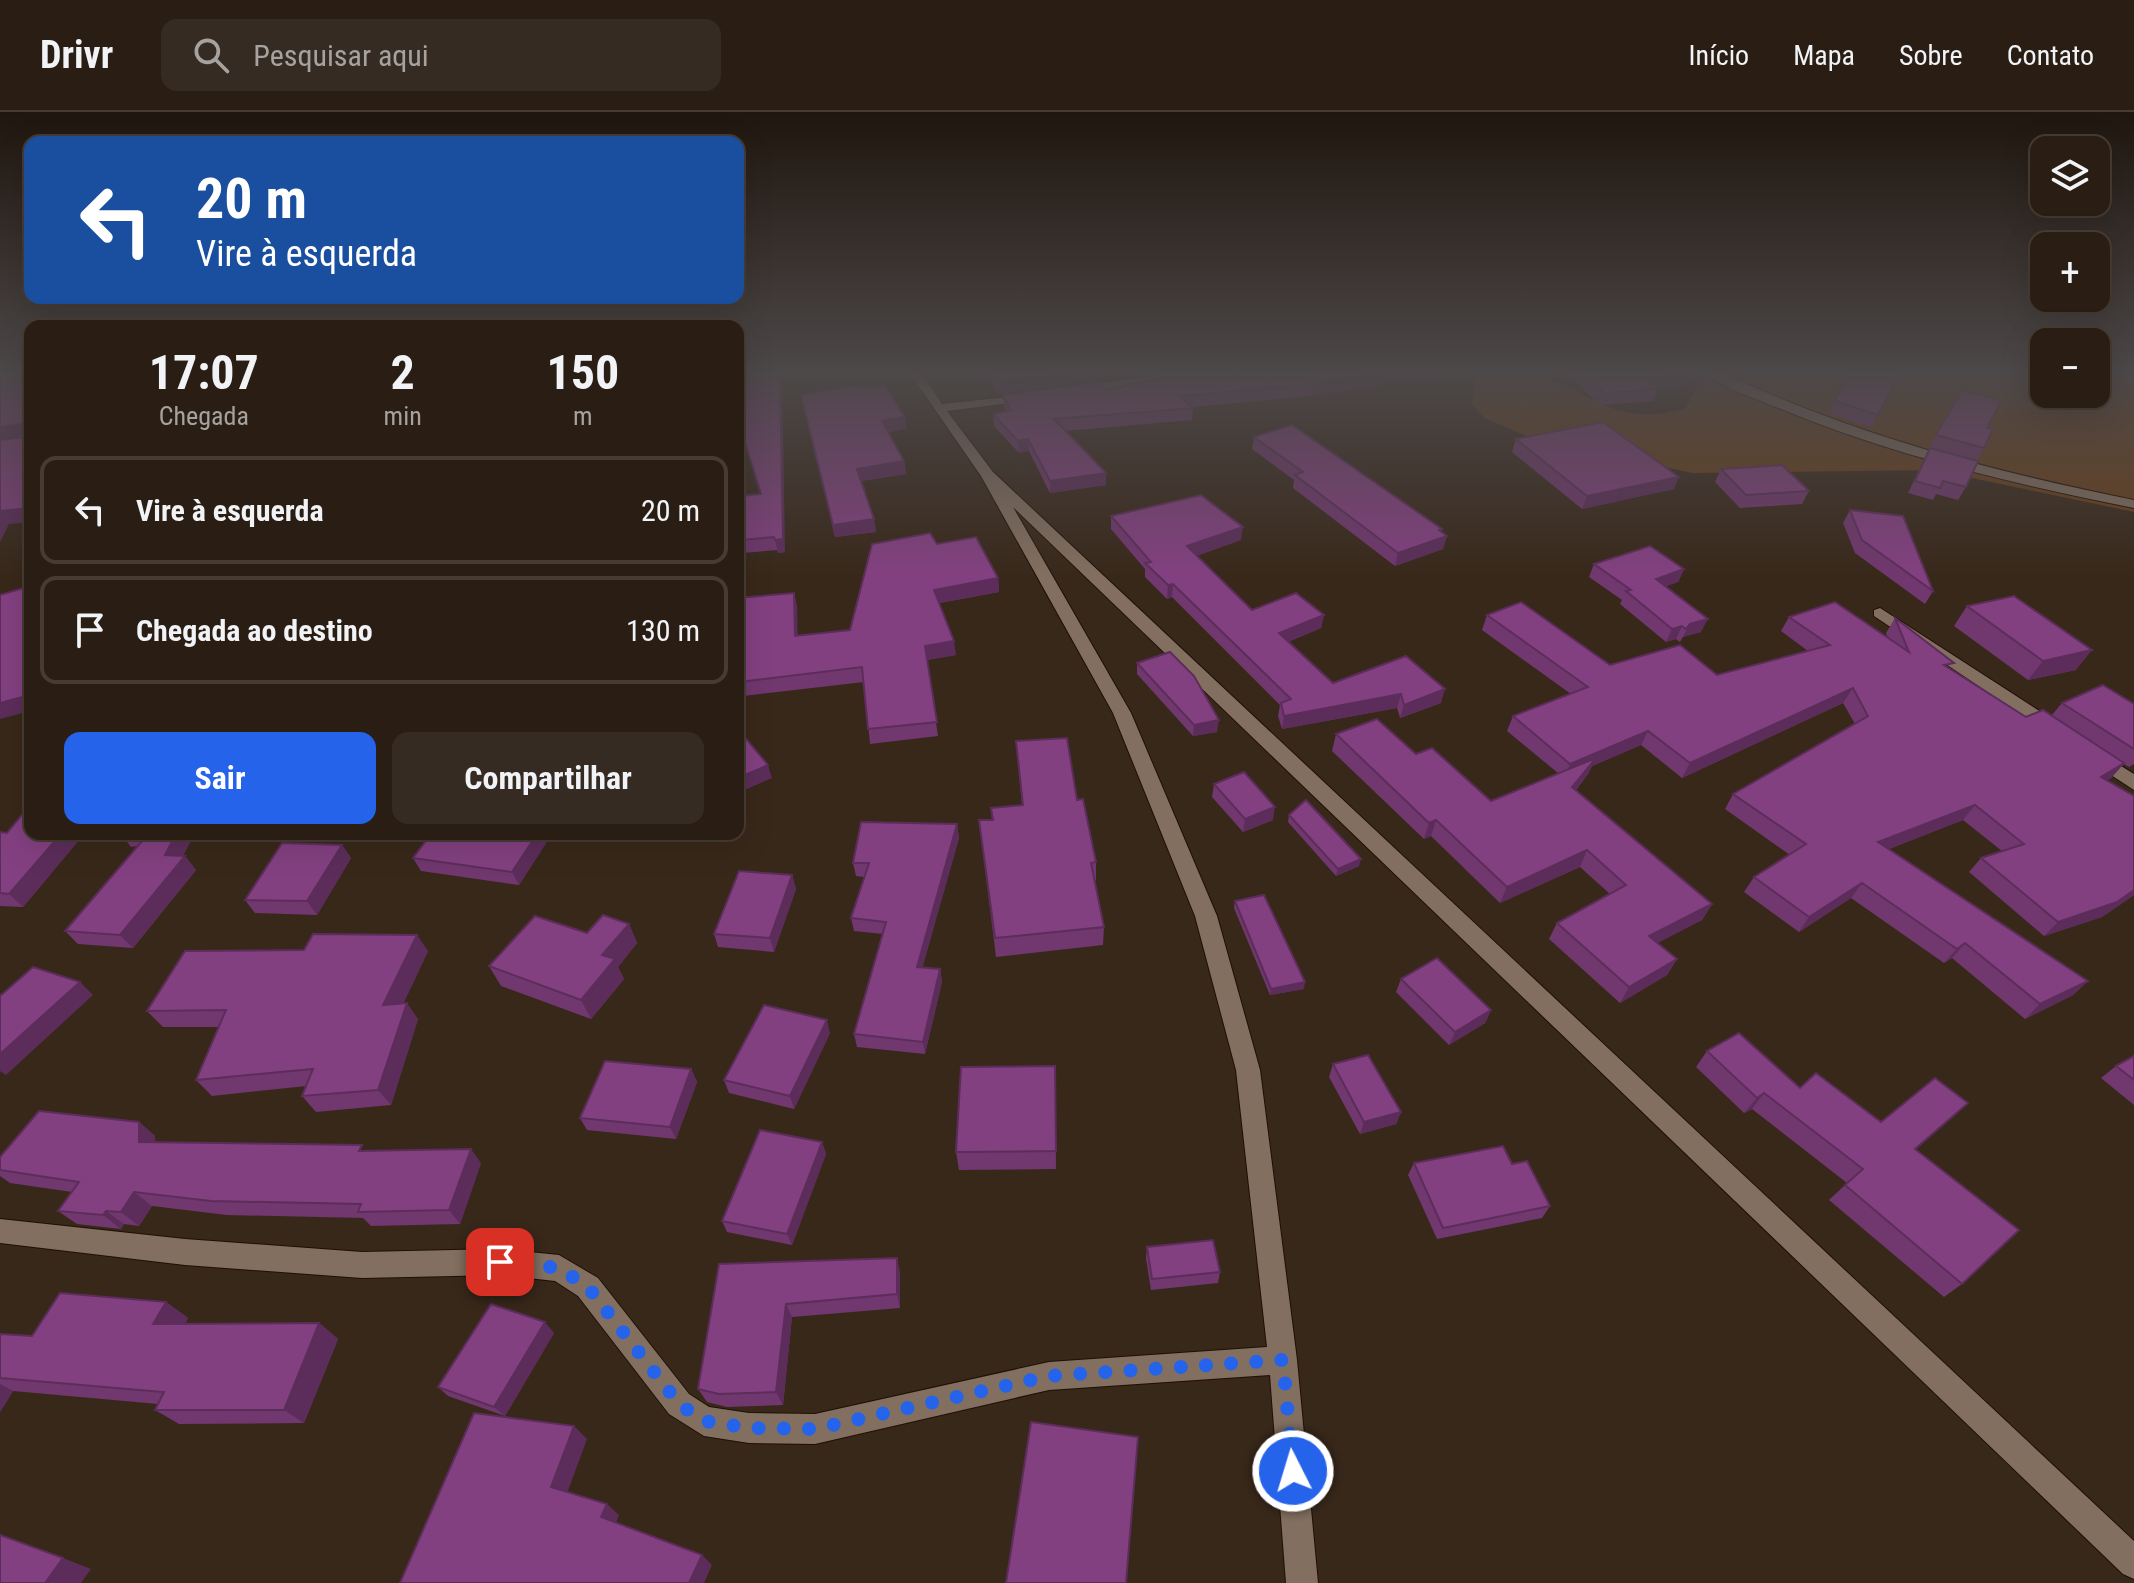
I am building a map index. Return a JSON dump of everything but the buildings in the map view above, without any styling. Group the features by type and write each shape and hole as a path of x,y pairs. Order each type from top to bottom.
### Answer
{"street":[{"path":"963,441 988,475 1122,713 1206,916 1248,1070 1283,1360 1302,1583"},
{"path":"1875,441 2024,483 2134,504"},
{"path":"988,475 2134,1563"},
{"path":"1880,613 2134,783"},
{"path":"0,1231 185,1252 362,1265 500,1262 559,1268 588,1287 679,1404 704,1421 749,1428 815,1429 1049,1376 1283,1360"}],"shaded area":[{"path":"1543,441 2134,441 2134,512 1934,470 1692,473"}],"route":[{"path":"500,1262 559,1268 588,1287 679,1404 704,1421 749,1428 815,1429 1049,1376 1283,1360 1293,1471"}]}
